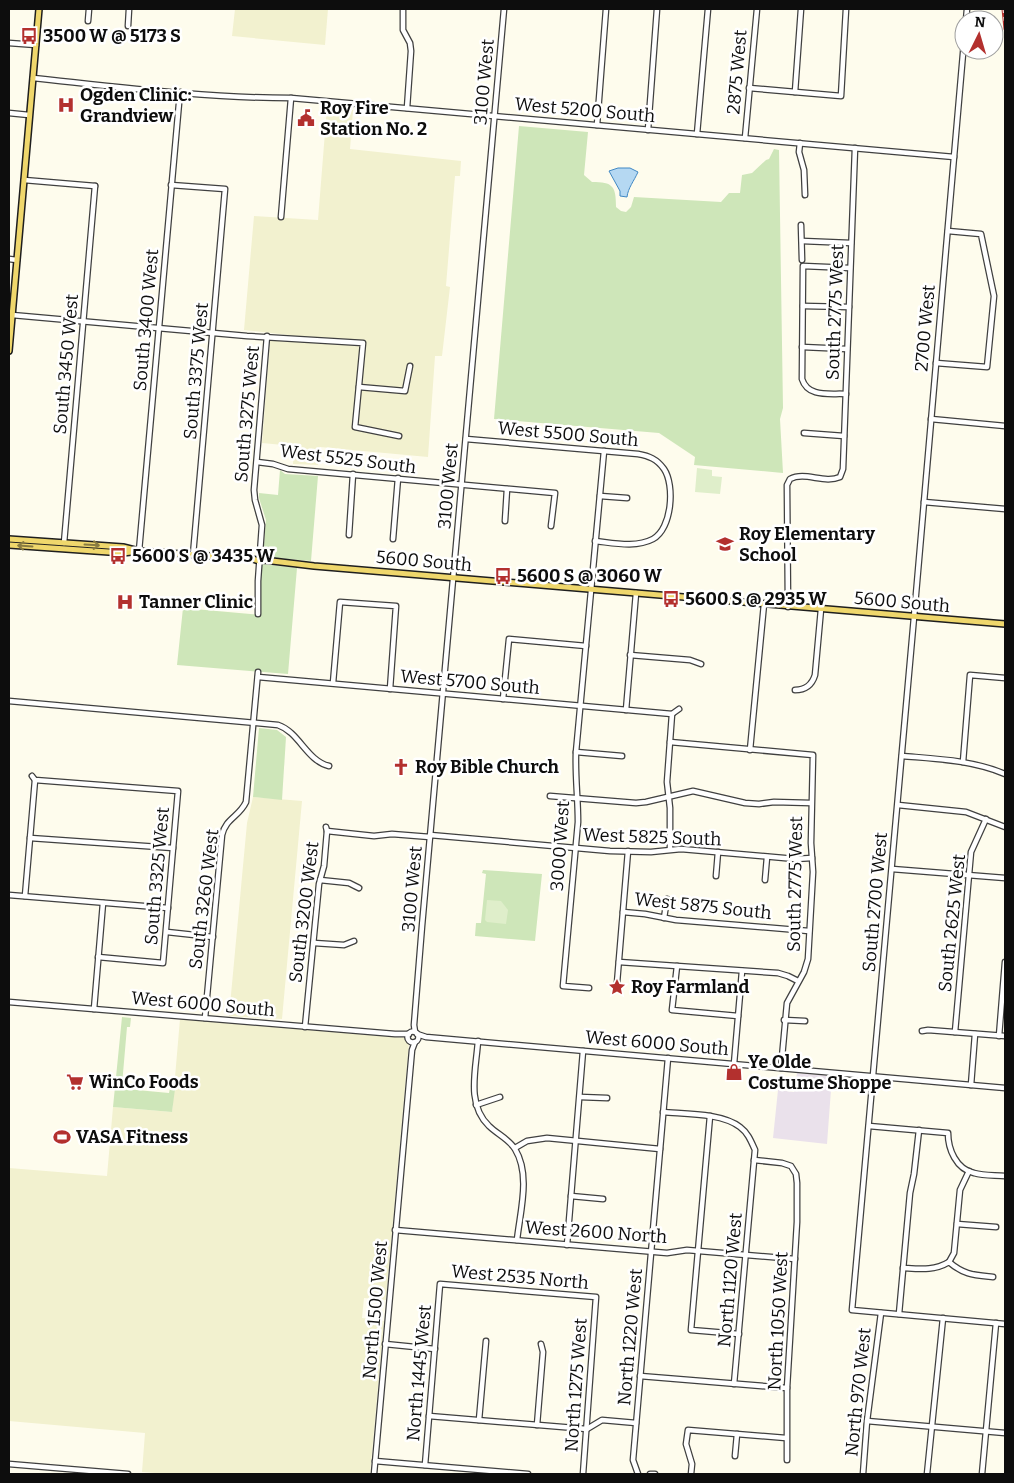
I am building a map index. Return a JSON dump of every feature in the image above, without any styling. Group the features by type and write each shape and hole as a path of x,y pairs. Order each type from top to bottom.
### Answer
{"main road":[{"path":"9,351 39,9"},
{"name":"5600 South","path":"9,539 123,547 139,551 253,559 788,607 1005,624"},
{"name":"5600 South","path":"9,545 123,553 139,551"}],"street":[{"path":"88,9 88,21"},
{"path":"128,26 129,9"},
{"path":"403,9 404,30 410,43 411,51 407,108"},
{"name":"3100 West","path":"402,1148 504,9"},
{"path":"597,125 606,9"},
{"path":"648,130 658,9"},
{"path":"697,134 708,9"},
{"name":"2875 West","path":"744,138 757,9"},
{"path":"795,92 802,9"},
{"path":"749,88 842,96 846,9"},
{"path":"9,43 36,45"},
{"name":"2700 West","path":"914,617 962,60"},
{"name":"West 5200 South","path":"33,78 250,98 291,98 954,157"},
{"name":"South 3400 West","path":"139,551 180,92"},
{"path":"281,217 291,98"},
{"path":"9,113 30,115"},
{"path":"800,143 799,152 804,170 805,196"},
{"name":"South 2775 West","path":"788,607 787,484 790,479 797,476 833,480 840,477 843,470 855,148"},
{"path":"24,180 95,186 100,183"},
{"name":"South 3375 West","path":"171,185 225,189 193,555"},
{"name":"South 3450 West","path":"64,543 95,186"},
{"path":"802,225 802,260"},
{"path":"936,363 987,367 994,296 981,234 948,231"},
{"path":"802,241 851,243"},
{"path":"9,259 17,260"},
{"path":"846,394 814,392 804,386 802,380 803,266 850,268"},
{"path":"802,306 849,307"},
{"path":"12,315 213,333 363,343 355,427 399,436"},
{"name":"South 3275 West","path":"258,614 262,525 254,490 267,336"},
{"path":"802,347 847,349"},
{"path":"359,387 405,391 410,366"},
{"path":"932,419 1005,426"},
{"path":"804,432 844,436"},
{"name":"West 5500 South","path":"466,439 604,451 647,456 656,460 663,467 669,480 670,489 668,514 662,531 653,539 636,544 596,541"},
{"name":"3000 West","path":"589,988 563,986 578,798 575,770 576,752 604,451"},
{"name":"West 5525 South","path":"257,462 273,464 288,469 555,493 551,526"},
{"path":"349,535 353,474"},
{"path":"393,538 398,478"},
{"path":"505,521 508,489"},
{"path":"600,496 627,498"},
{"path":"924,502 1005,509"},
{"path":"626,710 636,593"},
{"path":"333,683 340,602 396,606 390,688"},
{"path":"670,742 750,750 764,604"},
{"path":"795,690 807,687 813,681 815,675 821,609"},
{"name":"South 2700 West","path":"880,1313 852,1310 914,617"},
{"path":"503,699 509,639 586,646"},
{"path":"630,655 690,660 701,664"},
{"name":"West 5700 South","path":"258,674 333,683 672,714"},
{"name":"South 3260 West","path":"205,1018 222,835 226,824 239,813 246,802 258,674"},
{"path":"963,762 970,675 1005,678"},
{"path":"9,702 282,726 320,764 329,766"},
{"path":"670,849 670,808 667,782 672,714 678,709"},
{"name":"South 2775 West","path":"750,750 813,756 811,803 813,872 807,965 787,1003 781,1068"},
{"path":"576,752 622,756"},
{"path":"902,756 963,762 990,767 1005,774"},
{"name":"South 3325 West","path":"30,838 34,778 178,791 163,963 98,957"},
{"path":"550,796 636,803 693,791 745,803 811,803"},
{"path":"898,805 966,812 1005,827"},
{"name":"South 2625 West","path":"955,1032 971,852 986,819"},
{"name":"West 5825 South","path":"327,829 374,836 392,834 575,848 651,852 670,849 795,859 812,858"},
{"name":"South 3200 West","path":"305,1026 327,829"},
{"path":"25,896 30,838 173,848"},
{"path":"617,983 628,851"},
{"path":"716,876 718,852"},
{"path":"765,880 767,856"},
{"path":"892,869 1005,878"},
{"path":"320,880 349,883 359,888"},
{"path":"9,894 168,908"},
{"path":"664,918 667,899"},
{"path":"94,1009 103,903"},
{"name":"West 5875 South","path":"623,912 676,920 810,931"},
{"path":"166,932 213,936"},
{"path":"314,942 344,945 354,941"},
{"path":"619,962 778,973 798,981"},
{"path":"999,1036 1005,962"},
{"path":"676,966 672,1010 738,1016"},
{"path":"734,1064 742,971"},
{"name":"West 6000 South","path":"9,1002 305,1026 1005,1088"},
{"path":"784,1020 804,1021"},
{"path":"922,1031 1005,1036"},
{"path":"971,1085 975,1034"},
{"path":"478,1041 474,1090 476,1105 482,1119 515,1148 522,1168 523,1184 517,1240"},
{"path":"567,1245 584,1051"},
{"name":"North 1220 West","path":"638,1474 633,1460 668,1058"},
{"path":"580,1096 607,1098"},
{"path":"476,1105 500,1097"},
{"path":"663,1112 710,1116 691,1330 739,1334"},
{"name":"North 1120 West","path":"710,1116 732,1121 742,1128 750,1138 755,1150 734,1384"},
{"path":"869,1126 948,1133 948,1141 956,1161 968,1171 975,1174 1005,1176"},
{"path":"899,1314 910,1193 919,1130"},
{"path":"515,1148 526,1140 535,1138 576,1140 660,1149"},
{"name":"North 1500 West","path":"374,1474 402,1148"},
{"name":"North 1050 West","path":"754,1160 782,1162 791,1166 796,1174 797,1183 795,1259 787,1388 787,1460"},
{"path":"903,1268 933,1269 940,1268 949,1262 954,1253 959,1197 968,1171"},
{"path":"571,1196 603,1199"},
{"path":"957,1224 996,1227"},
{"name":"West 2600 North","path":"396,1230 667,1254 687,1250 795,1259"},
{"path":"949,1262 961,1272 993,1277"},
{"name":"West 2535 North","path":"440,1284 596,1297"},
{"name":"North 1445 West","path":"425,1465 440,1284"},
{"name":"North 1275 West","path":"583,1474 596,1297"},
{"path":"880,1313 1005,1324"},
{"name":"North 970 West","path":"863,1474 867,1421 880,1313"},
{"path":"927,1474 943,1318"},
{"path":"982,1474 996,1323"},
{"path":"478,1420 486,1341"},
{"path":"385,1344 435,1349"},
{"path":"537,1425 543,1352 541,1344"},
{"path":"640,1376 787,1388"},
{"path":"429,1416 587,1429 602,1420 636,1423"},
{"path":"867,1421 1005,1433"},
{"path":"692,1474 692,1464 686,1444 688,1430 786,1438"},
{"path":"735,1456 737,1434"},
{"path":"375,1461 528,1474"},
{"path":"9,1464 51,1470 128,1474"},
{"path":"650,1474 655,1474"}],"shaded area":[{"path":"797,1073 832,1076 827,1144 773,1138 778,1090 794,1092"}],"green space":[{"path":"235,9 328,9 325,45 232,36"},
{"path":"327,107 353,110 350,149 461,161 460,176 455,176 446,286 450,287 442,356 435,356 428,457 320,447 318,465 293,464 294,446 262,443 270,340 288,342 289,335 244,330 254,216 318,220"},
{"path":"519,126 588,132 584,175 592,182 609,184 614,190 616,207 626,212 631,207 634,197 721,202 729,193 740,193 742,175 752,173 769,159 774,149 779,150 783,408 780,419 783,473 694,465 695,457 659,433 494,419"},
{"path":"697,468 712,470 712,476 722,477 720,494 695,492"},
{"path":"280,470 285,474 318,476 311,561 263,557 266,520 259,493 278,495"},
{"path":"262,564 297,568 288,674 177,665 183,608 261,615 260,582"},
{"path":"259,728 277,730 286,737 282,800 253,797"},
{"path":"253,797 302,801 282,1019 229,1016 247,823"},
{"path":"483,870 542,874 535,941 475,936 476,923 481,923 486,874 482,873"},
{"path":"487,900 501,901 508,910 506,924 487,922 485,920"},
{"path":"122,1017 131,1018 130,1027 127,1027 122,1085 126,1085 126,1089 169,1093 170,1088 175,1089 172,1112 113,1107"},
{"path":"180,1019 406,1038 409,1042 386,1300 364,1298 362,1318 384,1321 370,1474 168,1474 142,1472 145,1433 9,1421 9,1168 107,1176 113,1107 172,1112"}],"water":[{"path":"618,168 630,168 638,172 627,197 620,196 620,191 609,171"}],"railway":[{"path":"1003,9 1005,29"}],"place":[{"name":"3500 W @ 5173 S","path":"29,36"},
{"name":"Ogden Clinic: Grandview","path":"66,105"},
{"name":"Roy Fire Station No. 2","path":"306,118"},
{"name":"Roy Elementary School","path":"725,544"},
{"name":"5600 S @ 3435 W","path":"118,556"},
{"name":"5600 S @ 3060 W","path":"503,576"},
{"name":"5600 S @ 2935 W","path":"671,599"},
{"name":"Tanner Clinic","path":"125,602"},
{"name":"Roy Bible Church","path":"401,767"},
{"name":"Roy Farmland","path":"617,987"},
{"name":"Ye Olde Costume Shoppe","path":"734,1072"},
{"name":"WinCo Foods","path":"75,1082"},
{"name":"VASA Fitness","path":"62,1137"}]}
